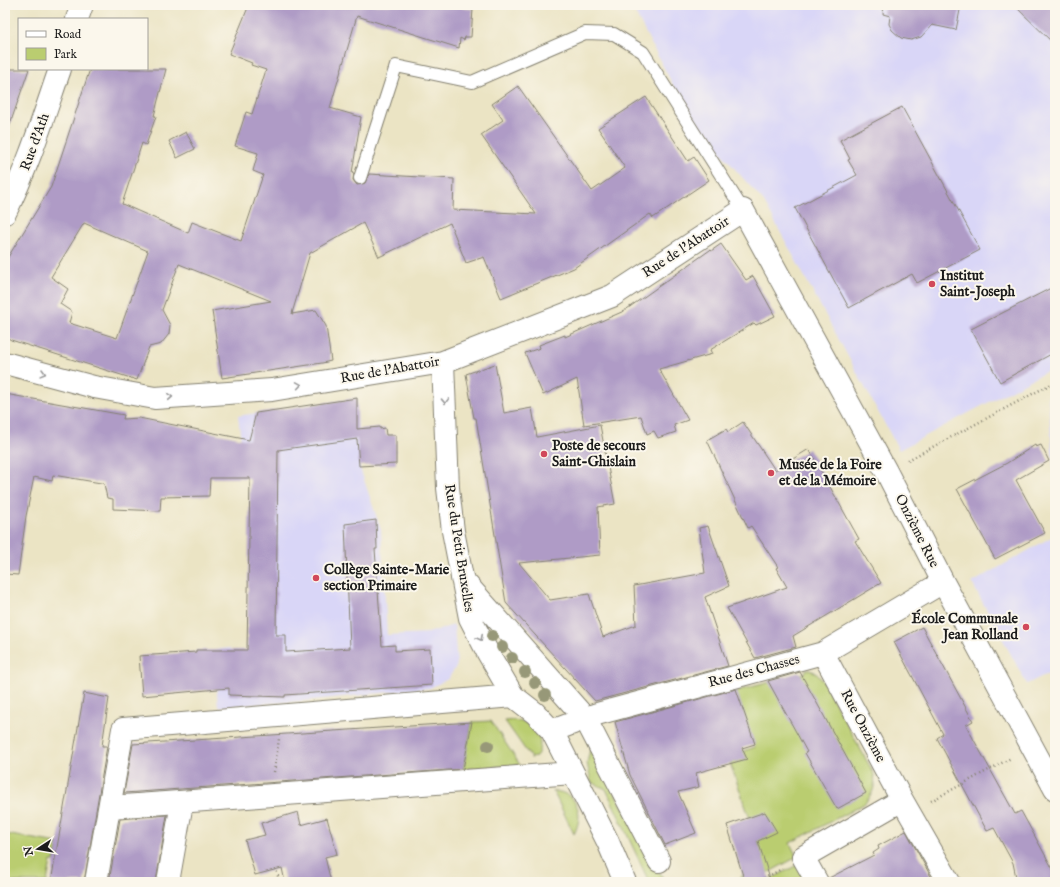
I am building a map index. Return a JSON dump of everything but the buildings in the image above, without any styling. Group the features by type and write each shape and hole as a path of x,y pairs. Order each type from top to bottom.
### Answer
{"street":[{"path":"77,18 82,5"},
{"name":"Rue d'Ath","path":"5,213 11,184 60,70"},
{"name":"Rue de l'Abattoir","path":"5,364 94,387 155,398 272,390 443,362 612,296 743,210"},
{"name":"Onzième Rue","path":"743,210 886,471 943,582 1055,789"},
{"name":"Rue du Petit Bruxelles","path":"443,362 448,488 453,531 470,618 513,696 535,713 552,731 625,882"},
{"path":"462,579 585,718 659,861"},
{"name":"Rue des Chasses","path":"552,731 585,718 823,652 943,582"},
{"name":"Rue Onzième","path":"823,652 948,882"},
{"path":"96,882 123,729 513,696"},
{"path":"110,807 182,803 573,773"},
{"path":"168,882 182,803"},
{"path":"817,882 803,857 906,806"}],"lane":[{"path":"360,178 396,66 472,82 585,33 614,34 643,52 743,210"}],"path":[{"path":"886,471 1055,382"},
{"path":"271,796 282,715"},
{"path":"906,806 1032,747"},
{"path":"271,882 279,880 276,869"}],"shaded area":[{"name":"Institut Saint-Joseph","path":"615,5 1055,5 1055,367 899,450 764,202 691,119 634,11"},
{"path":"1055,391 1055,493 1048,395"},
{"name":"Collège Sainte-Marie section Primaire","path":"357,398 359,465 381,530 387,635 428,633 454,625 457,665 448,679 430,688 303,701 218,707 214,650 230,648 231,650 247,650 251,469 244,464 238,416"},
{"name":"École Communale Jean Rolland","path":"1055,535 1055,670 1027,684 972,583"}],"green space":[{"path":"806,669 815,672 823,681 873,772 875,781 873,789 870,797 864,804 790,843 797,857 751,882 729,882 740,879 760,847 730,763 741,752 755,747 736,691 805,673"},
{"path":"513,720 532,724 535,728 540,740 536,757 531,758 505,721"},
{"path":"491,721 520,765 463,769 472,722"},
{"path":"590,749 665,882 649,882 606,789 591,782 587,763"},
{"path":"553,791 568,795 577,805 579,819 574,834"},
{"path":"5,834 58,843 54,861 51,861 47,882 5,882"},
{"path":"801,863 811,882 765,882"}],"place":[{"name":"Institut Saint-Joseph","path":"932,284"},
{"name":"Poste de secours Saint-Ghislain","path":"544,454"},
{"name":"Musée de la Foire et de la Mémoire","path":"771,473"},
{"name":"Collège Sainte-Marie section Primaire","path":"316,578"},
{"name":"École Communale Jean Rolland","path":"1026,627"}]}
